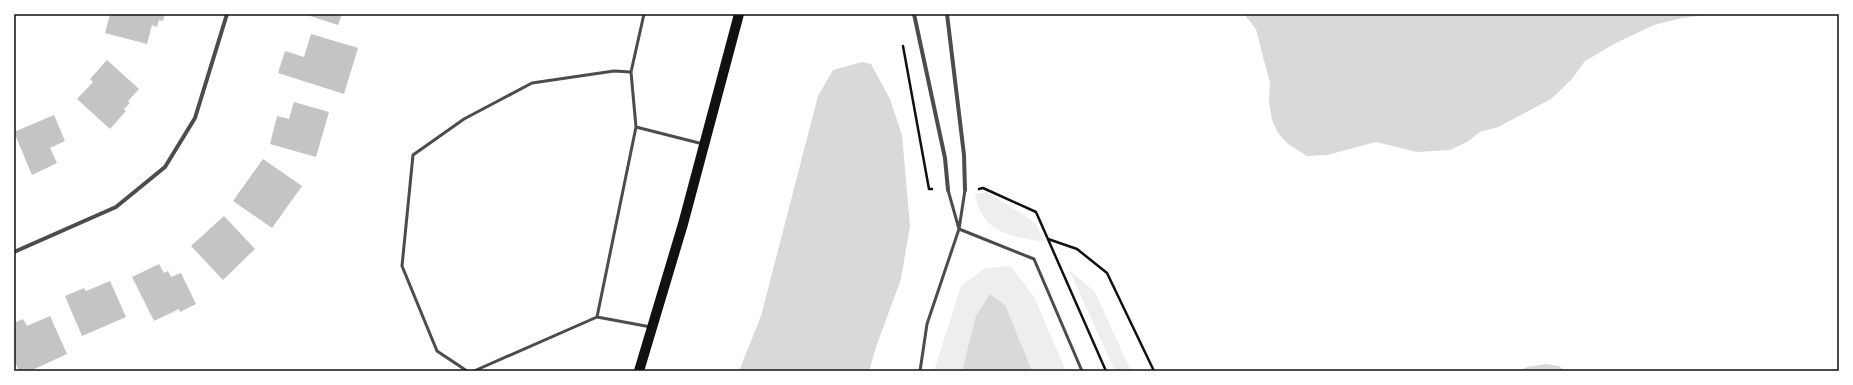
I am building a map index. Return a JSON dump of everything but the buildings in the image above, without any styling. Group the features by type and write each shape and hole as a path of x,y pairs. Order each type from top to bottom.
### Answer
{"main road":[{"path":"639,371 683,224 739,14"}],"street":[{"path":"14,252 116,208 166,167 195,118 227,14"},
{"path":"914,14 944,158 948,190"},
{"path":"947,14 964,155 965,190"}],"lane":[{"path":"597,318 636,127 631,72 644,14"},
{"path":"467,371 437,351 402,266 413,155 464,119 532,83 614,71 631,72"},
{"path":"636,127 704,145"},
{"path":"948,190 959,229"},
{"path":"920,371 927,324 959,229 965,190"},
{"path":"959,229 1034,259 1082,371"},
{"path":"474,371 597,318 652,327"}],"path":[{"path":"902,43 929,189 948,190"},
{"path":"965,190 983,188 1036,212 1106,371"},
{"path":"1048,239 1077,249 1107,273 1154,371"}],"shaded area":[{"path":"1244,14 1715,14 1682,18 1654,25 1616,43 1585,61 1571,80 1551,99 1498,127 1480,132 1467,142 1450,150 1417,152 1376,142 1327,155 1307,156 1288,144 1278,133 1272,120 1269,103 1270,82 1256,29"},
{"path":"862,62 871,64 890,99 902,135 910,226 901,279 876,347 869,371 739,371 761,316 818,96 833,70"},
{"path":"987,192 1030,219 1037,226 1044,242 1009,234 991,225 984,217 975,194"},
{"path":"1011,266 1034,297 1066,371 934,371 961,286 985,268"},
{"path":"1069,270 1095,292 1131,371 1115,371"},
{"path":"990,294 1005,305 1032,371 962,371 976,316"},
{"path":"1546,364 1559,366 1565,371 1518,371 1527,367"}]}
